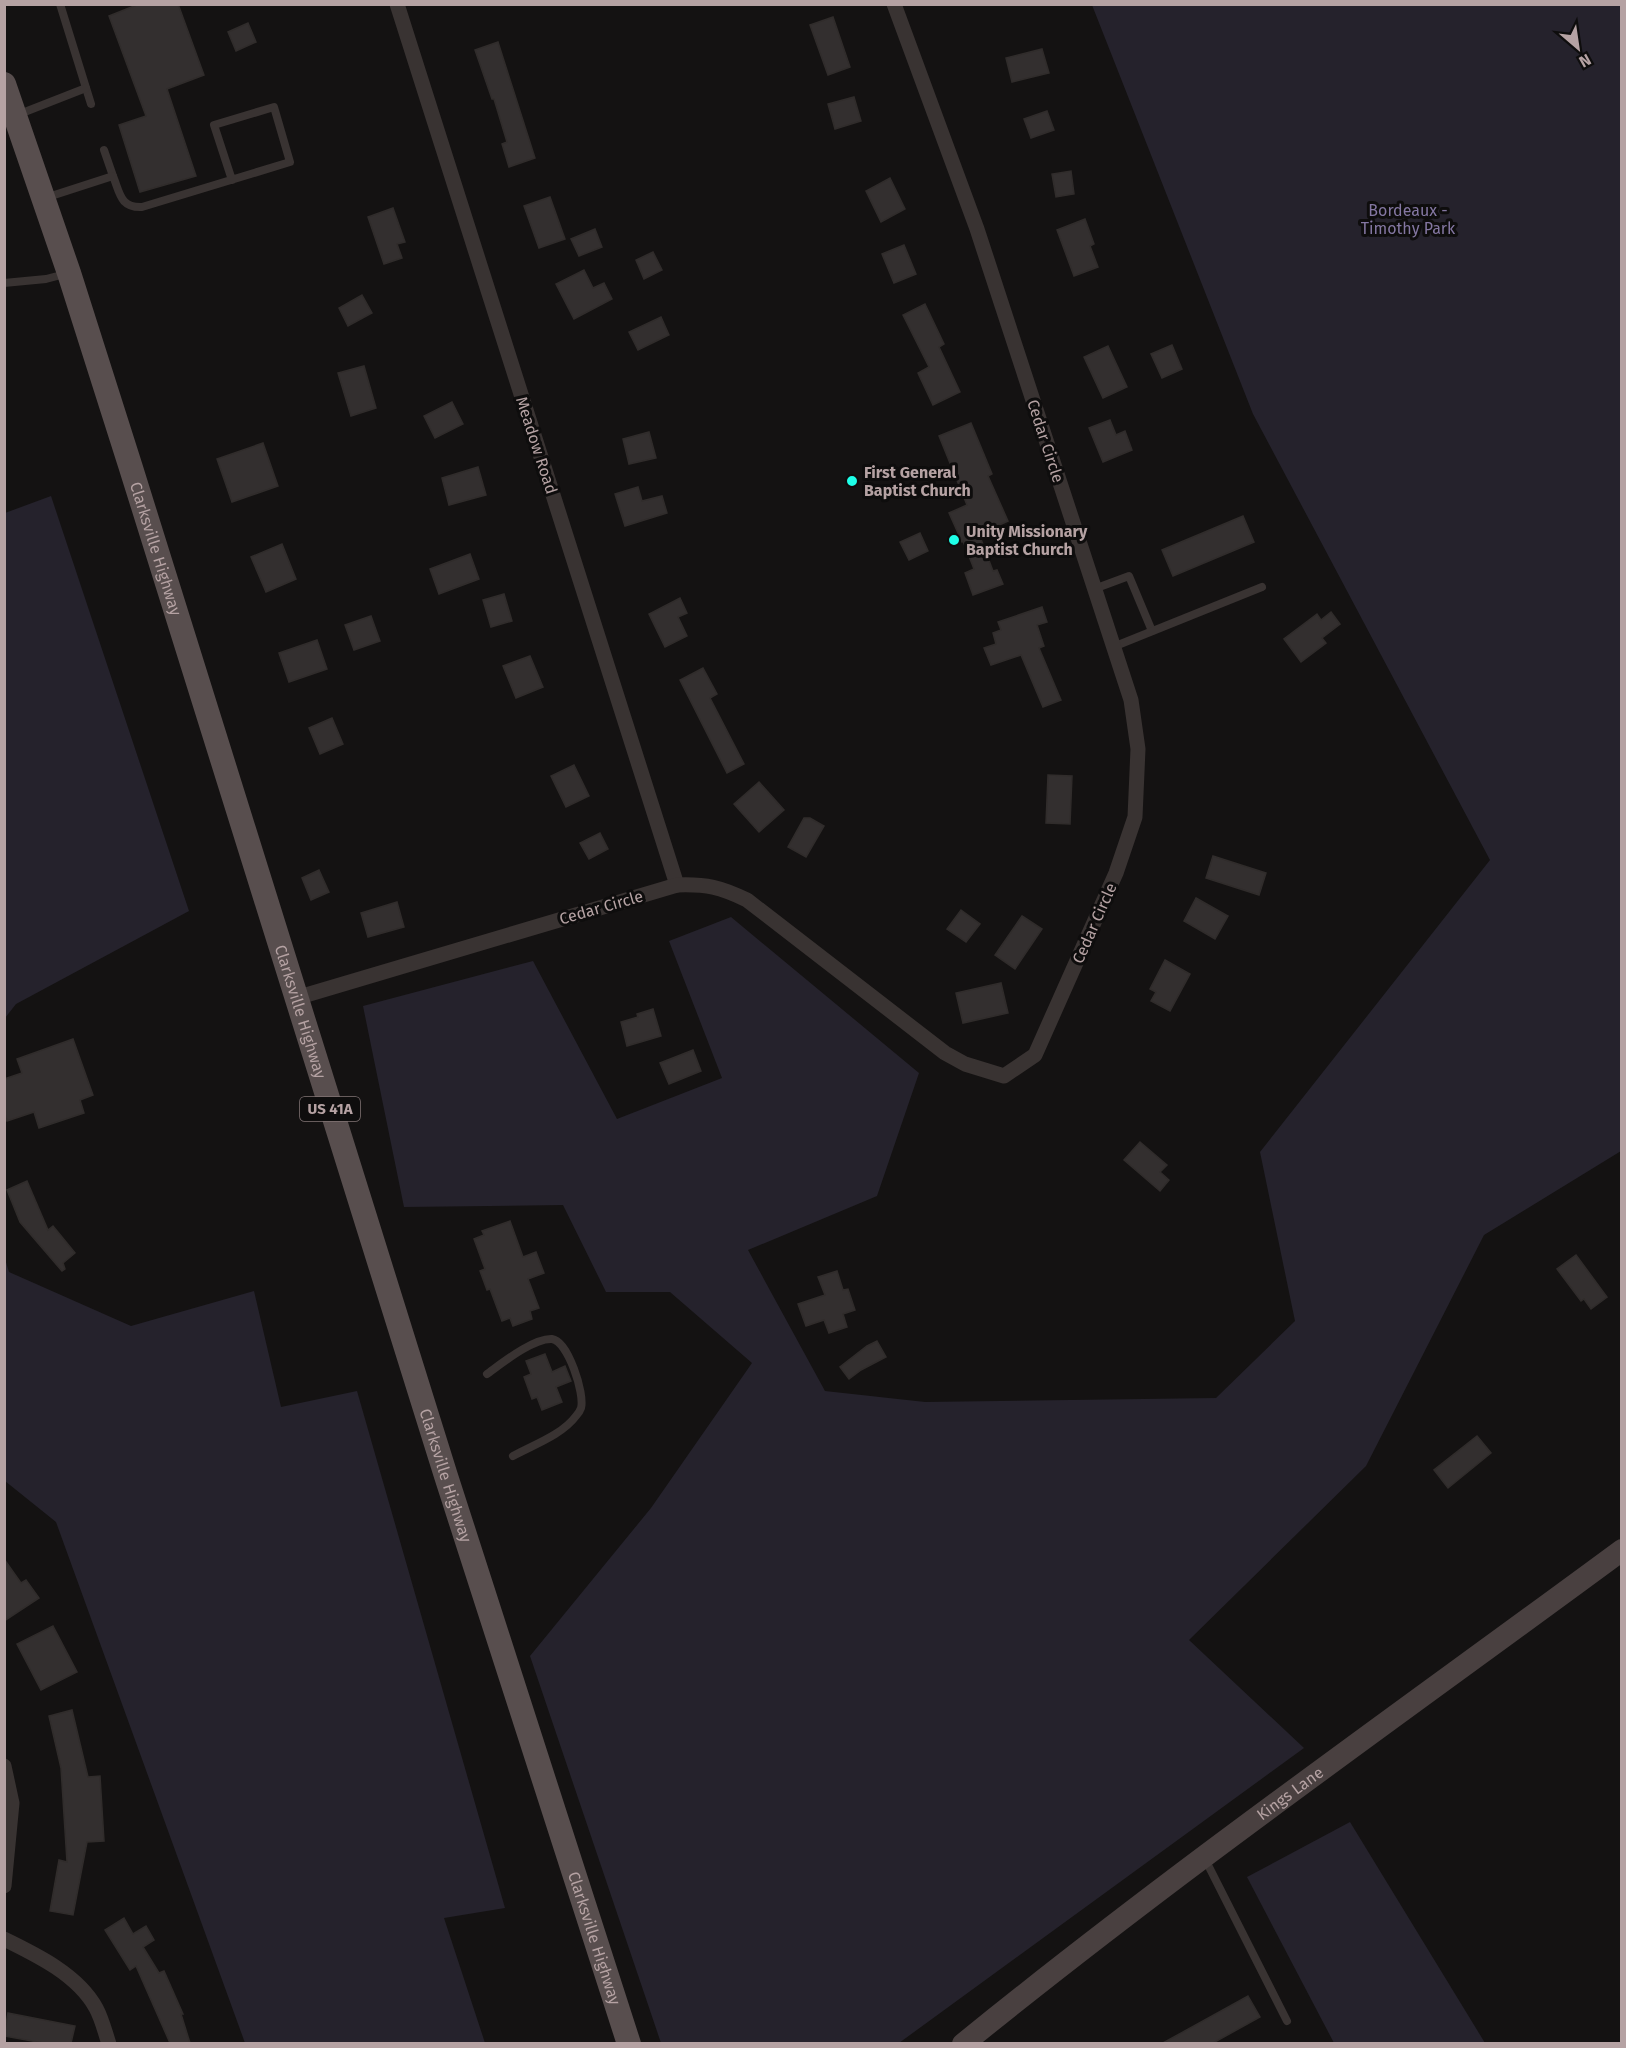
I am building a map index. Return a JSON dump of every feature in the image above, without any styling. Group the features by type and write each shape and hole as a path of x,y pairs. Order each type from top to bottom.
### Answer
{"main road":[{"name":"Clarksville Highway","path":"4,84 69,273 194,664 296,998 454,1499 629,2043"}],"street":[{"name":"Meadow Road","path":"397,4 677,885"},
{"name":"Cedar Circle","path":"296,998 677,885 712,885 747,900 945,1053 965,1064 1004,1077 1035,1055 1116,873 1135,817 1138,749 1131,700 977,229 894,4"},
{"name":"Kings Lane","path":"963,2043 1046,1977 1204,1858 1622,1550"},
{"path":"4,1766 12,1803 4,1886"},
{"path":"4,1939 34,1954 62,1972 82,1989 96,2008 109,2043"}],"lane":[{"path":"60,4 91,104"},
{"path":"15,116 86,88"},
{"path":"104,150 124,203 132,207 142,207 232,180 290,162 274,107 214,125 232,180"},
{"path":"43,198 113,176"},
{"path":"4,283 46,279 69,273"},
{"path":"1094,589 1129,576 1152,631"},
{"path":"1113,646 1262,587"},
{"path":"486,1374 537,1342 552,1339 562,1344 572,1366 578,1385 581,1408 576,1417 550,1436 513,1456"},
{"path":"1204,1858 1287,2021"}],"green space":[{"name":"Bordeaux - Timothy Park","path":"1620,4 1621,1151 1484,1235 1366,1466 1189,1640 1304,1748 899,2043 661,2043 530,1656 651,1508 752,1363 670,1292 606,1292 563,1205 404,1207 363,1006 533,961 617,1119 722,1078 669,941 731,917 919,1073 877,1196 748,1250 825,1391 925,1402 1216,1398 1295,1321 1260,1152 1490,860 1253,414 1092,5"},
{"path":"51,496 189,911 16,1004 5,1018 5,513"},
{"path":"5,1259 9,1272 131,1326 254,1291 281,1407 357,1391 505,1908 444,1918 485,2043 245,2043 56,1522 5,1481"},
{"path":"1350,1822 1485,2043 1334,2043 1247,1877"}],"building":[{"path":"139,4 178,4 204,75 167,89 196,176 140,192 119,125 146,116 109,16"},
{"path":"833,17 850,67 828,75 810,25"},
{"path":"248,23 256,42 236,51 228,32"},
{"path":"498,42 535,158 509,167 502,144 507,142 494,99 492,99 475,50"},
{"path":"1042,49 1049,73 1012,82 1006,58"},
{"path":"854,97 861,121 835,129 828,104"},
{"path":"1047,111 1054,130 1031,138 1024,119"},
{"path":"1071,171 1074,194 1056,197 1052,174"},
{"path":"890,178 905,209 881,222 866,191"},
{"path":"550,197 565,239 539,248 524,206"},
{"path":"393,208 405,242 397,244 402,258 384,264 368,217"},
{"path":"1085,219 1094,244 1090,246 1098,267 1074,276 1057,230"},
{"path":"595,229 602,247 579,256 571,239"},
{"path":"904,245 916,274 894,283 882,254"},
{"path":"653,252 662,270 644,279 636,260"},
{"path":"584,270 593,288 604,283 612,299 574,319 556,284"},
{"path":"362,295 372,313 348,326 339,308"},
{"path":"925,304 944,344 939,347 960,392 933,405 918,373 929,367 903,315"},
{"path":"661,317 669,335 638,350 629,332"},
{"path":"1172,345 1182,369 1162,378 1151,354"},
{"path":"1108,346 1127,387 1103,398 1084,357"},
{"path":"364,366 376,408 351,416 338,373"},
{"path":"452,402 463,424 435,438 424,416"},
{"path":"1110,420 1116,435 1125,431 1132,450 1103,462 1089,428"},
{"path":"971,423 992,474 988,476 1008,521 979,534 993,571 997,570 1003,584 973,595 965,573 974,569 949,513 967,505 939,436"},
{"path":"649,432 656,458 629,464 623,439"},
{"path":"263,443 278,486 232,502 217,459"},
{"path":"478,467 486,495 449,505 442,478"},
{"path":"638,487 642,501 662,496 667,513 625,526 615,494"},
{"path":"1243,516 1254,542 1173,576 1162,550"},
{"path":"920,533 928,551 909,560 900,542"},
{"path":"282,544 296,579 266,592 251,557"},
{"path":"470,554 479,579 439,594 430,569"},
{"path":"504,594 512,621 491,627 483,600"},
{"path":"680,598 687,613 678,617 687,636 665,647 649,614"},
{"path":"1042,607 1047,622 1037,625 1044,646 1039,648 1061,700 1043,707 1021,655 991,665 984,648 996,644 993,633 1001,630 998,622"},
{"path":"1331,612 1340,624 1322,638 1326,643 1301,662 1284,639 1317,614 1321,620"},
{"path":"371,616 380,641 354,650 345,625"},
{"path":"317,640 327,669 289,682 279,653"},
{"path":"530,656 543,687 516,698 503,666"},
{"path":"703,668 717,694 710,698 744,764 727,773 680,680"},
{"path":"332,718 343,744 320,754 309,728"},
{"path":"574,765 589,796 566,807 551,776"},
{"path":"1048,775 1072,776 1070,824 1046,823"},
{"path":"759,782 784,810 759,832 734,804"},
{"path":"804,818 810,818 824,826 806,857 788,847"},
{"path":"600,833 608,849 589,859 580,843"},
{"path":"1213,856 1266,873 1259,895 1206,878"},
{"path":"319,870 329,892 311,900 302,878"},
{"path":"1196,898 1228,916 1215,939 1184,921"},
{"path":"397,902 404,927 368,937 361,913"},
{"path":"961,910 980,924 966,942 947,929"},
{"path":"1022,916 1042,929 1015,969 995,955"},
{"path":"1165,960 1190,974 1170,1011 1151,1001 1156,992 1150,989"},
{"path":"1001,983 1008,1013 963,1023 956,993"},
{"path":"653,1009 661,1036 627,1046 621,1022"},
{"path":"73,1039 93,1095 80,1100 84,1113 39,1128 34,1112 7,1121 4,1112 4,1079 22,1073 17,1059"},
{"path":"693,1050 701,1071 669,1084 660,1063"},
{"path":"1140,1142 1167,1165 1160,1172 1169,1180 1160,1191 1124,1160"},
{"path":"27,1181 48,1230 53,1226 75,1253 63,1263 65,1269 62,1271 20,1222 7,1190"},
{"path":"510,1221 523,1257 536,1252 544,1273 528,1279 539,1308 530,1311 532,1319 513,1326 510,1318 502,1321 490,1289 487,1290 480,1271 485,1269 474,1239 484,1235 482,1231"},
{"path":"1576,1255 1607,1297 1591,1309 1584,1299 1581,1301 1557,1269"},
{"path":"837,1271 843,1290 848,1289 855,1310 843,1314 847,1327 829,1333 824,1320 806,1326 798,1304 825,1295 818,1277"},
{"path":"877,1341 886,1357 849,1379 840,1367"},
{"path":"545,1354 552,1372 565,1366 571,1381 556,1387 562,1402 542,1410 537,1397 532,1399 524,1377 531,1374 526,1361"},
{"path":"1477,1436 1491,1453 1448,1488 1434,1470"},
{"path":"4,1559 21,1583 26,1580 39,1598 4,1621"},
{"path":"53,1626 77,1672 41,1690 17,1644"},
{"path":"72,1710 88,1777 100,1776 104,1841 87,1842 73,1915 50,1911 59,1860 67,1862 61,1768 49,1716"},
{"path":"124,1918 133,1934 146,1926 154,1940 143,1947 159,1973 164,1971 183,2014 181,2014 190,2043 170,2043 136,1966 130,1970 105,1930"},
{"path":"1248,1996 1260,2017 1213,2043 1163,2043"},
{"path":"8,2013 75,2026 71,2043 43,2043 4,2036"}],"place":[{"name":"First General Baptist Church","path":"852,481"},
{"name":"Unity Missionary Baptist Church","path":"954,540"}]}
